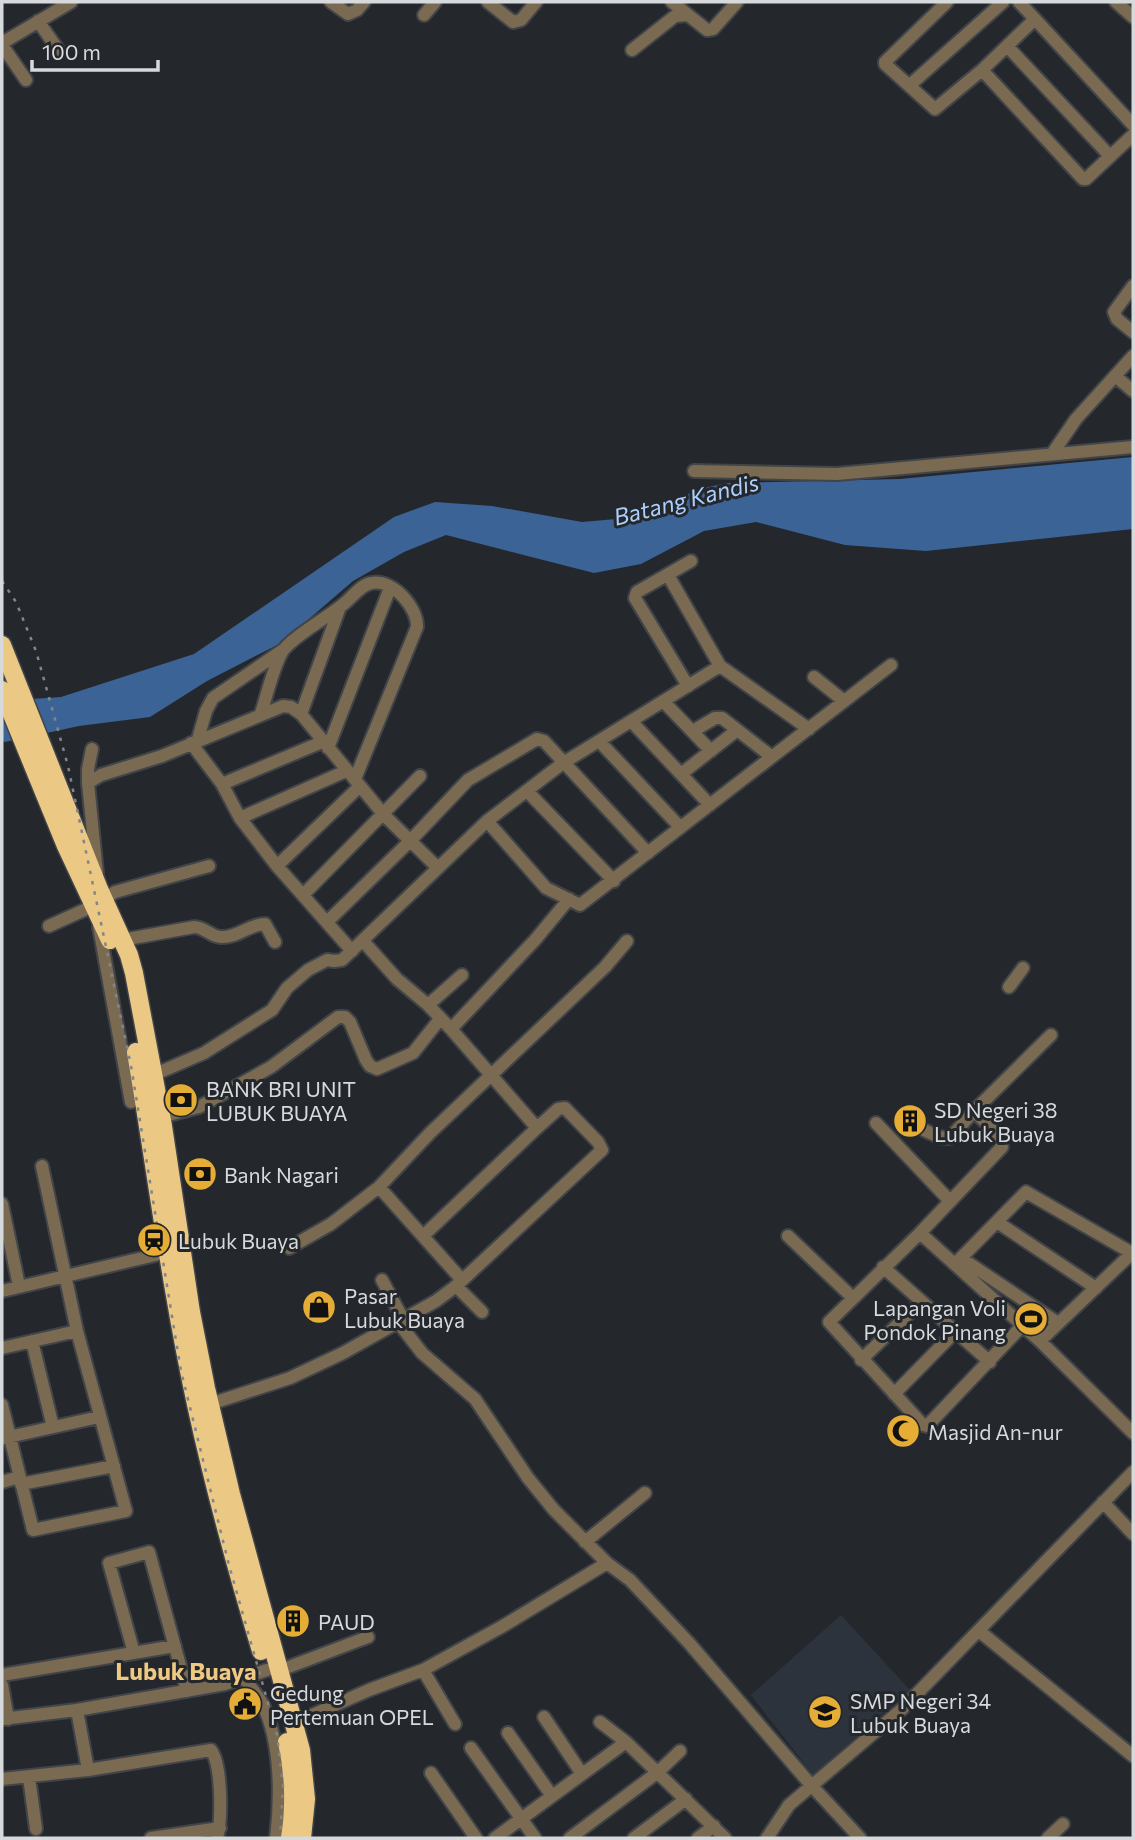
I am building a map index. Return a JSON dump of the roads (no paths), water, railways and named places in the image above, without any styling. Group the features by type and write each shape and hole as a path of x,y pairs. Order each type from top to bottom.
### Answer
{"highway":[{"path":"2,645 9,693 98,901 121,965 158,1124"},
{"path":"98,901 122,940 134,973 153,1075 168,1252 197,1409 238,1572 272,1671 294,1723 304,1766 297,1833"},
{"path":"160,1152 210,1404 299,1798"}],"street":[{"path":"26,80 2,44 71,2"},
{"path":"331,2 348,13 357,10 364,2"},
{"path":"424,15 435,2"},
{"path":"488,2 513,22 521,20 536,2"},
{"path":"672,2 705,29 710,30 737,2"},
{"path":"947,2 885,62 935,109 982,71 1035,19"},
{"path":"909,85 1003,2"},
{"path":"1019,2 1133,125"},
{"path":"1116,2 1133,17"},
{"path":"632,50 675,16 687,15"},
{"path":"38,21 59,51"},
{"path":"1007,46 1110,156"},
{"path":"982,71 1083,179 1133,135"},
{"path":"1133,286 1114,312 1117,319 1133,332"},
{"path":"1052,454 1076,419 1133,356"},
{"path":"1115,376 1133,391"},
{"path":"694,471 837,474 1133,447"},
{"path":"688,686 635,598 637,592 691,561"},
{"path":"668,575 720,666 808,729"},
{"path":"194,741 213,698 283,650 368,583 390,587 408,601 418,620 417,628 354,779 277,866"},
{"path":"222,784 325,745 390,587"},
{"path":"301,714 340,607"},
{"path":"261,713 283,650"},
{"path":"487,821 546,888 580,905 891,664"},
{"path":"153,1075 198,1056 272,1010 282,994 308,970 327,960 342,960 487,821 563,763 720,666"},
{"path":"814,677 844,701"},
{"path":"664,702 711,751"},
{"path":"88,783 101,775 162,756 283,706 301,714 384,815 438,868"},
{"path":"694,731 720,718 772,757"},
{"path":"631,721 710,805"},
{"path":"681,774 736,731"},
{"path":"328,921 468,780 537,739 544,741 648,853"},
{"path":"194,741 240,818 277,866 352,951"},
{"path":"599,741 680,828"},
{"path":"92,749 88,783 98,901 131,1102"},
{"path":"304,894 421,776"},
{"path":"240,818 354,779"},
{"path":"527,791 614,881"},
{"path":"49,926 115,892 209,866"},
{"path":"451,1029 535,940 569,899"},
{"path":"122,940 194,927 201,927 222,937 236,935 265,924 275,942"},
{"path":"289,1248 331,1224 379,1187 430,1133 605,967 627,940"},
{"path":"363,941 397,979 451,1029 537,1128"},
{"path":"1009,987 1023,968"},
{"path":"428,1005 462,975"},
{"path":"158,1124 199,1107 271,1067 338,1017 345,1017 350,1022 366,1060 370,1066 377,1069 413,1053 440,1019"},
{"path":"924,1130 939,1137 950,1138 1051,1035"},
{"path":"210,1404 290,1378 344,1353 436,1301 459,1283 602,1150 598,1142 565,1108 558,1110 423,1236"},
{"path":"974,1111 999,1136 1002,1147 920,1233 829,1322 923,1425 927,1426 1023,1326"},
{"path":"876,1123 950,1201"},
{"path":"2,1405 6,1438 33,1530 126,1511 77,1331 42,1166"},
{"path":"379,1187 423,1236 482,1312"},
{"path":"958,1261 1026,1192 1132,1253 1040,1341"},
{"path":"2,1204 19,1286"},
{"path":"997,1222 1096,1288"},
{"path":"920,1233 958,1261 1058,1323"},
{"path":"788,1236 853,1298"},
{"path":"2,1291 168,1252"},
{"path":"958,1261 1133,1433"},
{"path":"883,1267 990,1362"},
{"path":"382,1280 401,1320 422,1353 475,1399 528,1478 554,1510 607,1563 630,1580 689,1643 811,1786 860,1838"},
{"path":"862,1360 922,1302"},
{"path":"2,1348 77,1331"},
{"path":"894,1394 955,1332"},
{"path":"32,1341 53,1427"},
{"path":"6,1438 99,1417"},
{"path":"2,1482 114,1466"},
{"path":"766,1838 789,1805 902,1709 1133,1472"},
{"path":"585,1542 645,1493"},
{"path":"1103,1502 1133,1534"},
{"path":"134,1653 109,1563 149,1552 187,1691"},
{"path":"294,1723 422,1670 503,1626 607,1563"},
{"path":"979,1631 1133,1756"},
{"path":"2,1685 5,1719 77,1710 225,1684 272,1671 368,1637"},
{"path":"2,1675 175,1646"},
{"path":"422,1670 455,1724"},
{"path":"244,1678 260,1699 270,1725 279,1786 276,1838"},
{"path":"77,1710 88,1770"},
{"path":"544,1717 582,1774"},
{"path":"600,1722 626,1742 725,1838"},
{"path":"508,1733 552,1796"},
{"path":"495,1838 626,1742"},
{"path":"471,1748 535,1838"},
{"path":"2,1779 88,1770 211,1750 216,1763 219,1833 151,1838"},
{"path":"576,1836 658,1772 680,1751"},
{"path":"431,1773 476,1838"},
{"path":"29,1776 36,1829"},
{"path":"634,1838 686,1799"},
{"path":"1048,1838 1063,1824"},
{"path":"698,1838 714,1826"}],"water":[{"name":"Batang Kandis","path":"1133,457 1133,529 926,551 845,545 756,522 704,531 641,564 594,573 446,535 404,552 353,581 281,643 207,681 150,717 79,726 2,741 2,701 61,697 194,654 394,517 435,502 492,506 582,522 650,516 695,490 727,483 900,479"}],"railway":[{"path":"2,581 16,602 36,651 68,766 131,1066 181,1371 229,1565 277,1735 283,1786 280,1838"}],"place":[{"name":"BANK BRI UNIT LUBUK BUAYA","path":"181,1100"},
{"name":"SD Negeri 38 Lubuk Buaya","path":"910,1121"},
{"name":"Bank Nagari","path":"200,1174"},
{"name":"Lubuk Buaya","path":"154,1240"},
{"name":"Pasar Lubuk Buaya","path":"319,1307"},
{"name":"Lapangan Voli Pondok Pinang","path":"1031,1319"},
{"name":"Masjid An-nur","path":"903,1431"},
{"name":"PAUD","path":"293,1621"},
{"name":"Gedung Pertemuan OPEL","path":"245,1704"},
{"name":"SMP Negeri 34 Lubuk Buaya","path":"825,1712"}],"district":[{"name":"Lubuk Buaya","path":"186,1670"}]}
